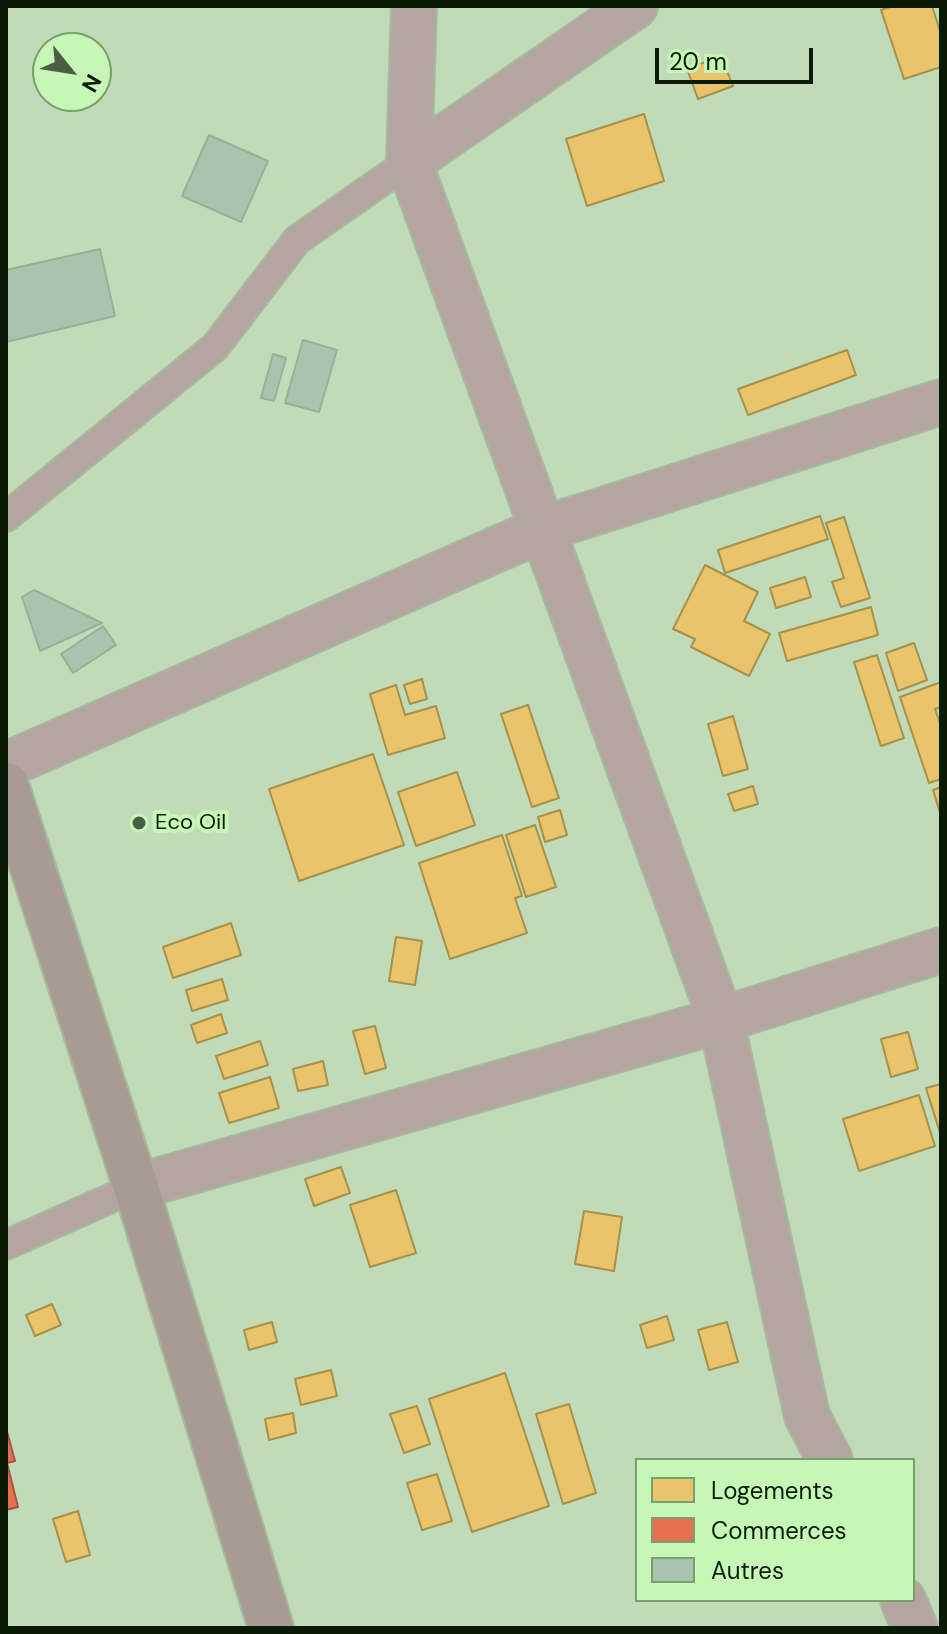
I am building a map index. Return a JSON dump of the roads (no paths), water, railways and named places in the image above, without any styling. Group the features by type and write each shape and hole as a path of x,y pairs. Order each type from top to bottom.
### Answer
{"highway":[{"path":"6,785 136,1187 271,1628"}],"street":[{"path":"414,6 409,162 721,1020 807,1416 829,1458"},
{"path":"409,162 635,6"},
{"path":"6,765 543,529 941,402"},
{"path":"136,1187 721,1020 941,950"},
{"path":"904,1602 915,1628"}],"lane":[{"path":"6,517 215,347 297,240 409,162"},
{"path":"6,1245 136,1187"}],"place":[{"name":"Eco Oil","path":"139,823"}]}
